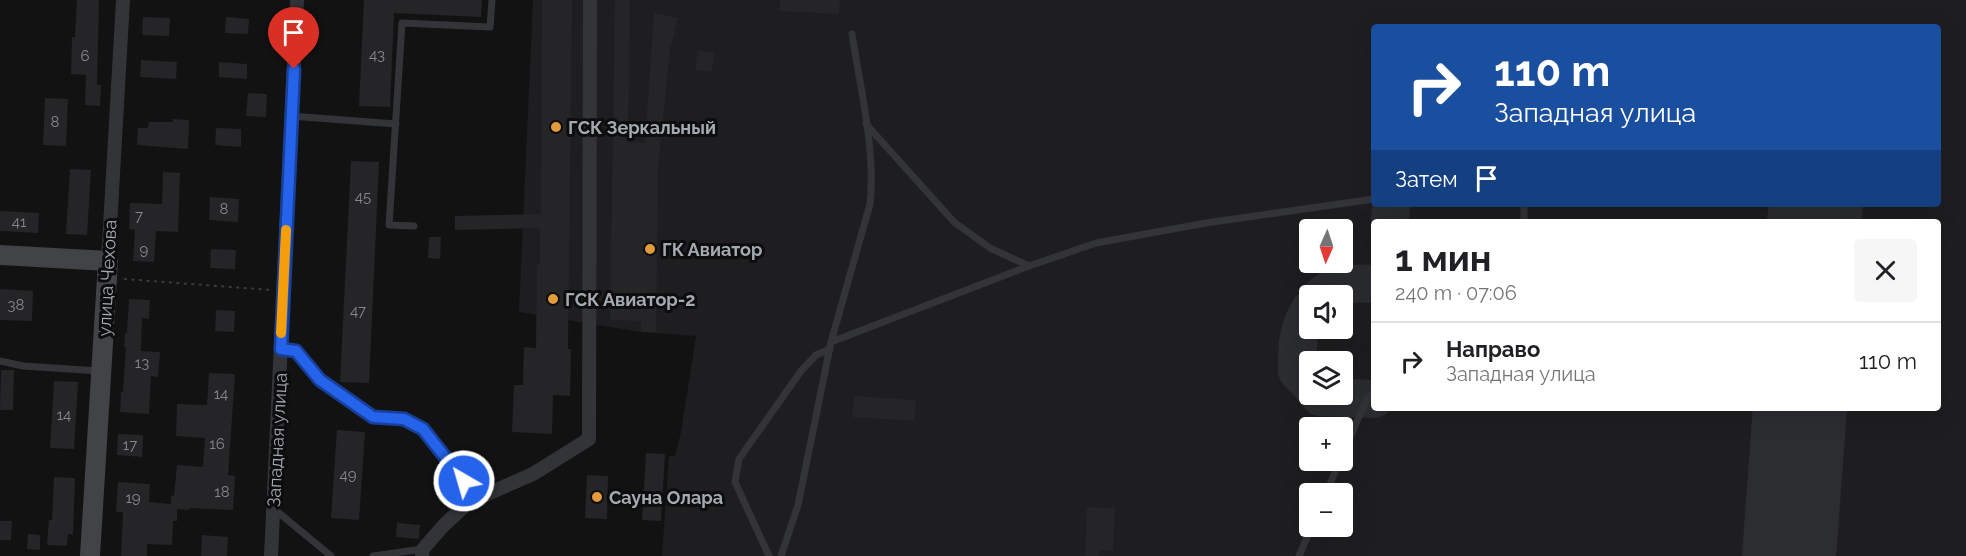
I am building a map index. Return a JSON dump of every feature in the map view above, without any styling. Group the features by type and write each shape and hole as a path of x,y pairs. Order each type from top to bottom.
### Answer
{"street":[{"name":"улица Чехова","path":"90,556 123,0"},
{"name":"Западная улица","path":"271,556 297,0"},
{"path":"422,552 444,525 469,502 533,474 589,439 591,0"},
{"path":"0,255 107,269"}],"lane":[{"path":"414,226 389,225 402,23 490,27 492,0"},
{"path":"781,556 798,505 830,346 870,204 873,184 852,34"},
{"path":"291,116 396,124"},
{"path":"866,124 954,222 990,248 1029,266"},
{"path":"769,556 735,482 739,459 801,370 816,355 830,346 1029,266 1096,243 1206,223 1371,199"},
{"path":"281,349 296,351 320,380 373,417 404,419 423,429 478,498"},
{"path":"0,361 23,366 101,371"},
{"path":"1353,430 1367,399 1371,396"},
{"path":"273,508 331,556"},
{"path":"1299,556 1307,537"},
{"path":"373,556 422,552"}],"path":[{"path":"107,269 283,291"}],"shaded area":[{"path":"533,0 1966,0 1966,556 662,556 669,456 675,456 681,432 696,336 641,332 519,312"}],"building":[{"path":"77,0 99,0 97,85 101,85 100,106 85,105 86,75 71,74 72,37 75,37"},
{"path":"364,0 482,0 481,17 394,13 390,107 359,106"},
{"path":"542,0 572,0 568,349 571,349 570,396 553,395 552,434 512,432 514,385 523,385 524,347 536,348 540,228 455,230 455,216 541,214"},
{"path":"615,0 630,0 628,142 645,143 654,13 678,18 670,49 658,167 656,332 641,332 641,321 610,320"},
{"path":"780,0 840,0 839,14 779,11"},
{"path":"143,17 170,18 169,36 142,35"},
{"path":"226,17 249,19 248,34 225,33"},
{"path":"698,50 714,53 712,72 695,70"},
{"path":"141,60 177,62 176,79 140,77"},
{"path":"219,62 247,64 247,79 219,77"},
{"path":"248,93 267,94 266,117 246,116"},
{"path":"45,98 68,99 66,146 43,145"},
{"path":"173,119 189,120 188,149 137,145 138,128 148,128 149,122 173,122"},
{"path":"216,128 241,129 241,147 215,145"},
{"path":"351,161 379,162 369,383 340,382"},
{"path":"70,169 91,170 87,235 66,234"},
{"path":"163,172 180,173 178,232 156,231 154,262 133,261 135,230 129,229 130,203 162,204"},
{"path":"210,197 239,199 238,222 209,220"},
{"path":"0,211 39,213 38,233 0,231"},
{"path":"429,237 441,237 440,259 428,258"},
{"path":"211,249 236,250 235,269 210,268"},
{"path":"0,289 33,291 32,321 0,320"},
{"path":"129,299 150,300 149,319 142,318 141,351 160,352 158,377 151,376 149,414 120,412"},
{"path":"216,310 235,311 234,332 215,331"},
{"path":"1,370 14,370 13,410 0,410"},
{"path":"209,373 235,374 228,475 235,476 233,510 177,509 177,521 173,521 172,545 147,544 147,556 121,556 123,512 116,512 118,482 150,484 149,502 171,504 177,465 203,467 205,438 176,436 177,404 207,405"},
{"path":"54,381 78,382 74,449 50,448"},
{"path":"854,396 916,400 914,421 852,417"},
{"path":"337,430 365,432 359,520 331,518"},
{"path":"118,434 143,435 142,457 117,455"},
{"path":"646,453 665,454 661,521 642,520"},
{"name":"Сауна Олара","path":"587,475 608,476 607,519 585,518"},
{"path":"54,477 75,478 73,535 68,534 67,546 47,545 49,520 52,520"},
{"path":"1087,507 1115,508 1113,550 1099,550 1099,556 1085,556"},
{"path":"0,521 12,521 11,540 0,540"},
{"path":"397,523 420,525 419,539 396,537"},
{"path":"28,534 40,535 40,550 27,549"},
{"path":"202,535 228,537 227,556 201,556"}],"taxiway":[{"path":"1390,219 1391,207"},
{"path":"1346,285 1371,284"},
{"path":"1299,339 1297,354 1299,373"},
{"path":"1353,398 1371,399"}],"runway":[{"path":"1814,219 1816,207"},
{"path":"1789,556 1800,411"}],"slow traffic":[{"path":"281,333 286,230"}],"place":[{"name":"ГСК Зеркальный","path":"556,127"},
{"name":"ГК Авиатор","path":"650,249"},
{"name":"ГСК Авиатор-2","path":"553,299"},
{"name":"Сауна Олара","path":"597,497"}],"route":[{"path":"294,69 281,349 296,351 320,380 373,417 404,419 423,429 464,481"}]}
